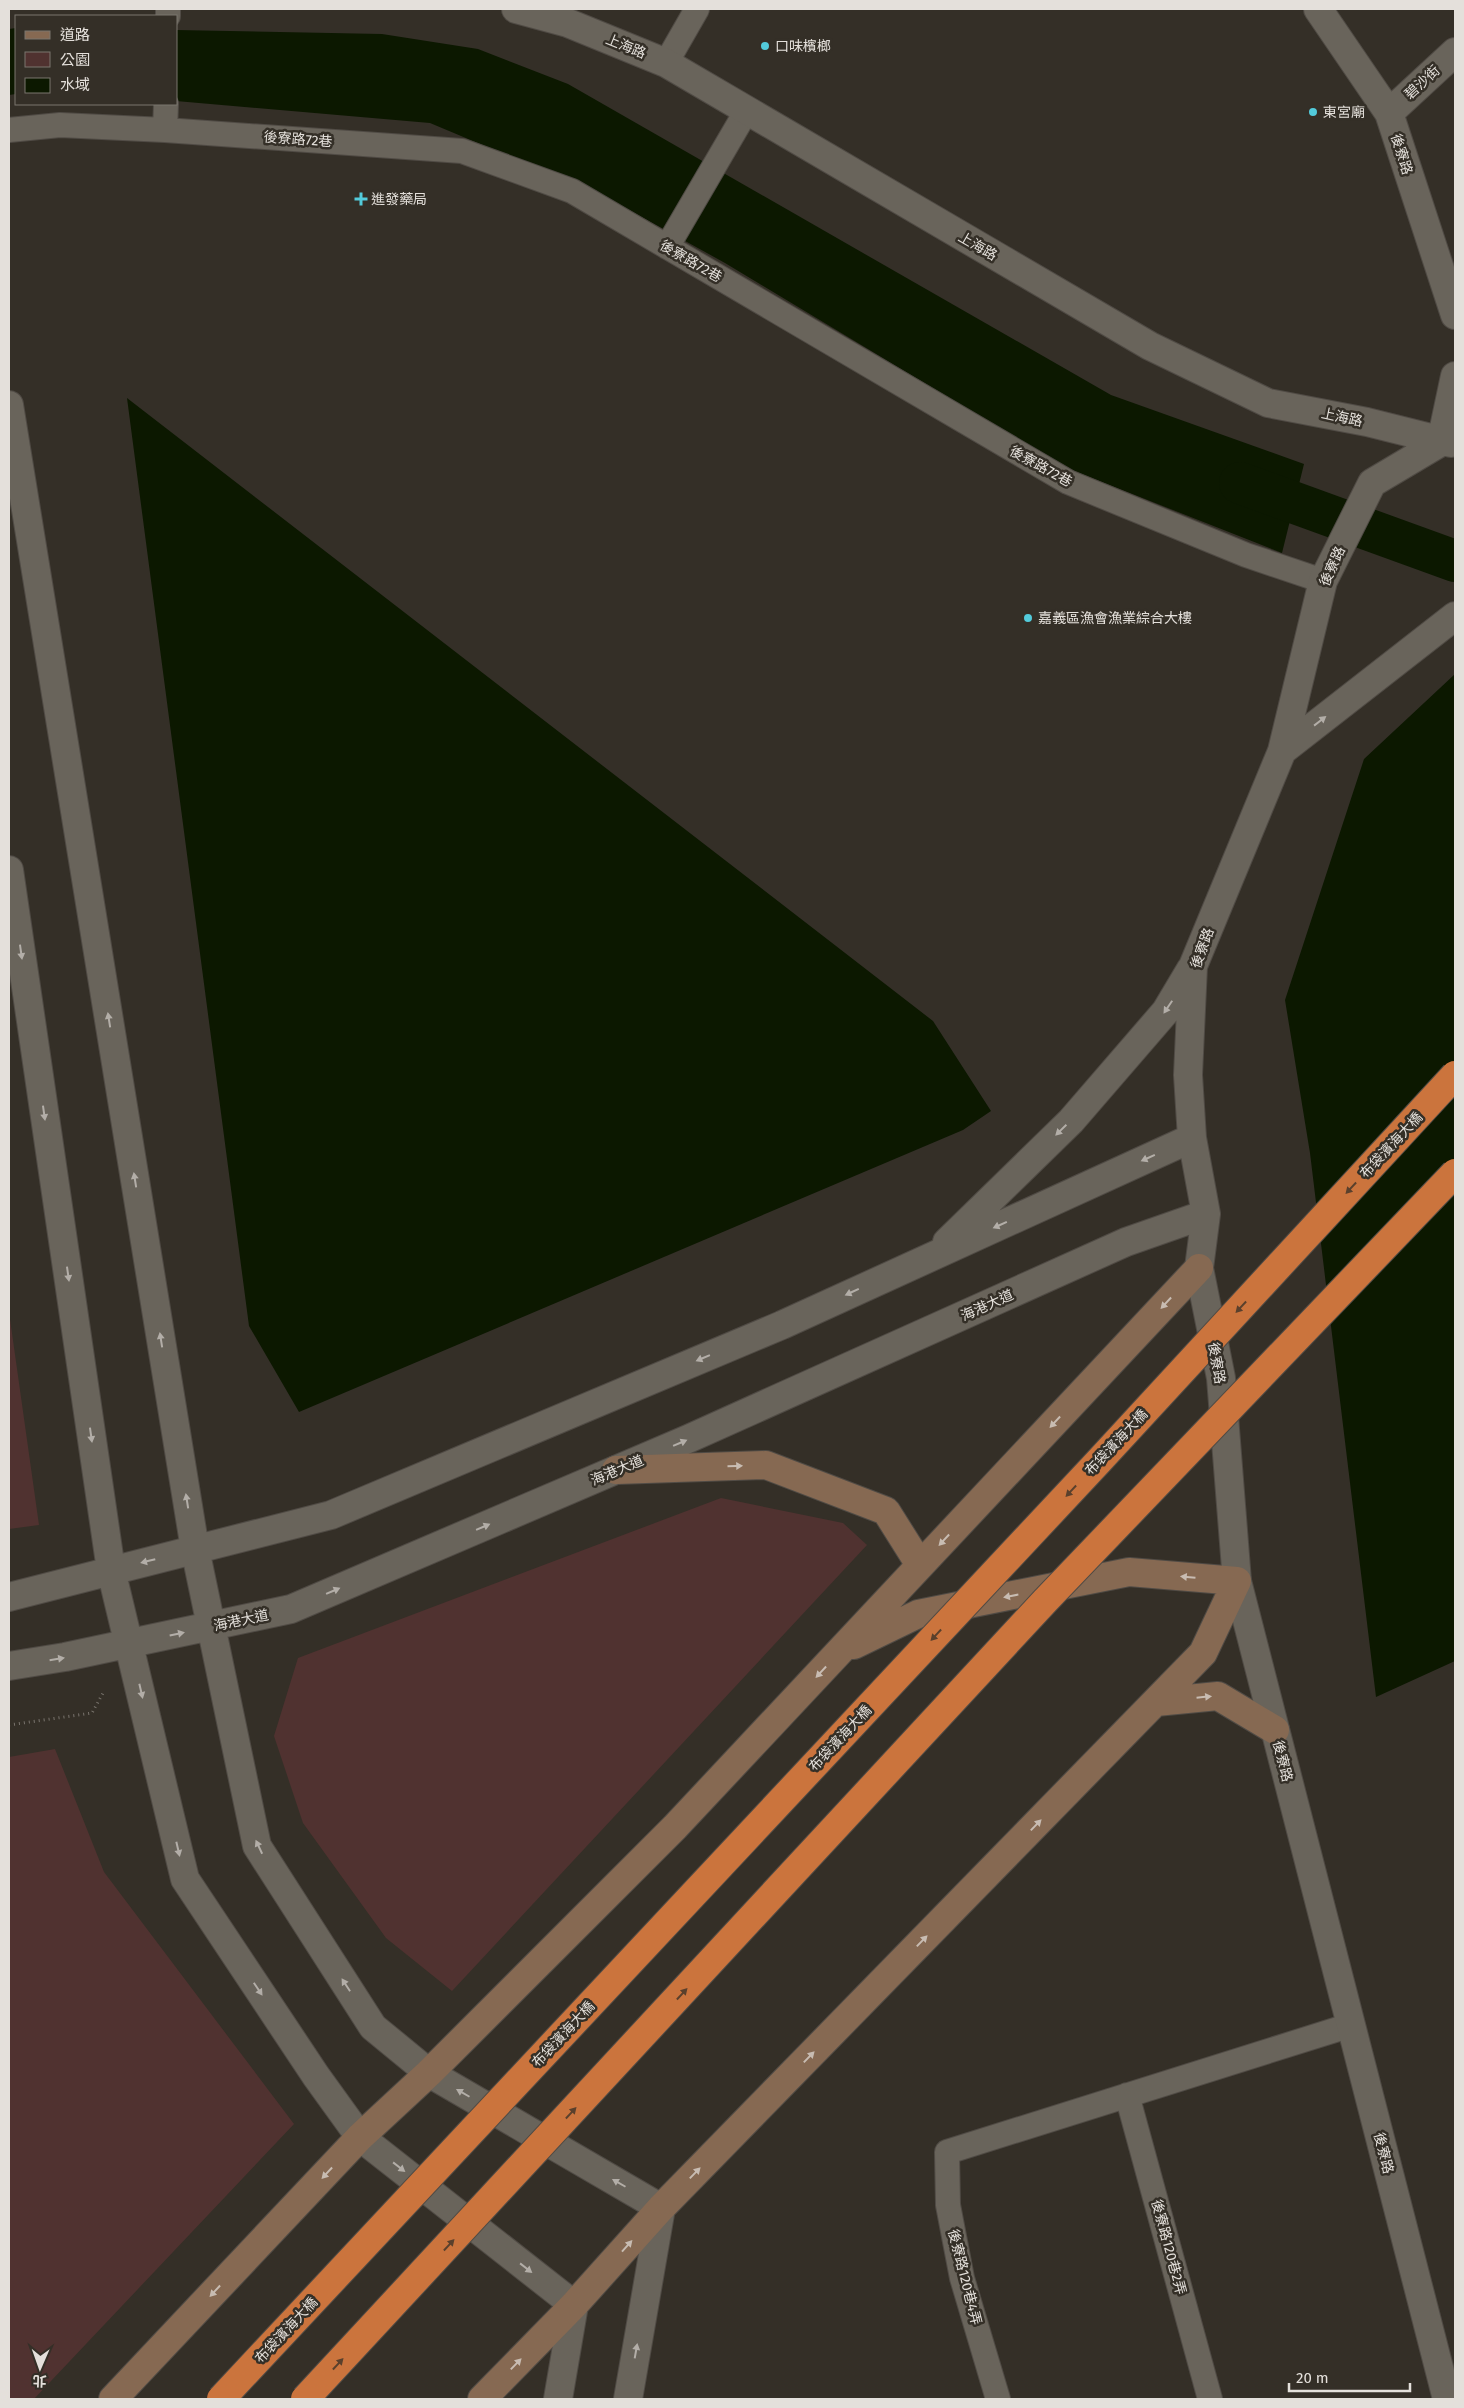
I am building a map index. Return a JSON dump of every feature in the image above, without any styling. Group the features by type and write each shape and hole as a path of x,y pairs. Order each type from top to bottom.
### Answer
{"highway":[{"name":"布袋濱海大橋","path":"221,2399 1085,1475 1455,1075"},
{"path":"305,2399 1044,1601 1455,1173"}],"street":[{"name":"上海路","path":"516,9 568,22 666,63 1150,346 1268,403 1367,422 1448,442"},
{"name":"後寮路","path":"1318,9 1389,113 1455,315"},
{"name":"碧沙街","path":"1389,113 1455,52"},
{"path":"1448,442 1455,376"},
{"path":"9,405 195,1549 257,1846 373,2027 429,2073 661,2208"},
{"name":"後寮路","path":"1447,2399 1237,1581 1221,1378 1199,1268 1206,1214 1192,1138 1188,1075 1193,966 1282,751 1323,581 1372,483 1448,442"},
{"path":"1282,751 1455,616"},
{"path":"9,870 111,1570 185,1879 316,2076 360,2137 574,2305"},
{"path":"934,1254 1071,1121 1166,1011 1193,966"},
{"path":"9,1597 331,1515 782,1325 934,1254 1192,1138"},
{"name":"海港大道","path":"9,1666 129,1644 291,1609 616,1470 1126,1242 1206,1214"},
{"path":"113,2399 360,2137 429,2073 676,1827 1199,1268"},
{"path":"616,1470 766,1465 886,1511 920,1565"},
{"path":"482,2399 574,2305 661,2208 1203,1653 1237,1581 1130,1572 918,1614 840,1651"},
{"path":"1156,1702 1218,1696 1275,1730"},
{"path":"628,2399 661,2208"},
{"path":"558,2399 574,2305"}],"lane":[{"path":"666,63 697,9"},
{"path":"165,130 166,105"},
{"path":"667,247 747,110"},
{"name":"後寮路72巷","path":"9,130 60,124 462,151 572,190 1068,482 1246,555 1323,581"},
{"path":"1127,2095 1351,2025"},
{"name":"後寮路120巷4弄","path":"998,2399 962,2278 948,2205 947,2152 1127,2095"},
{"name":"後寮路120巷2弄","path":"1127,2095 1210,2399"}],"path":[{"path":"9,1725 92,1713 129,1644"}],"green space":[{"path":"9,1312 39,1525 9,1529"},
{"path":"721,1498 843,1523 867,1545 452,1991 386,1938 303,1823 274,1736 298,1658"},
{"path":"55,1749 104,1872 294,2124 34,2399 9,2399 9,1757"}],"water":[{"path":"15,28 15,94 9,95 9,29"},
{"path":"178,30 382,34 478,49 568,84 1111,395 1304,464 1282,553 1064,467 725,263 602,195 430,123 178,101"},
{"path":"127,398 933,1021 991,1111 963,1130 299,1412 249,1326"},
{"path":"1455,674 1455,1661 1376,1697 1310,1153 1285,1000 1364,759"}],"waterway":[{"path":"1240,483 1455,561"}],"place":[{"name":"口味檳榔","path":"765,46"},
{"name":"東宮廟","path":"1313,112"},
{"name":"進發藥局","path":"361,199"},
{"name":"嘉義區漁會漁業綜合大樓","path":"1028,618"}]}
